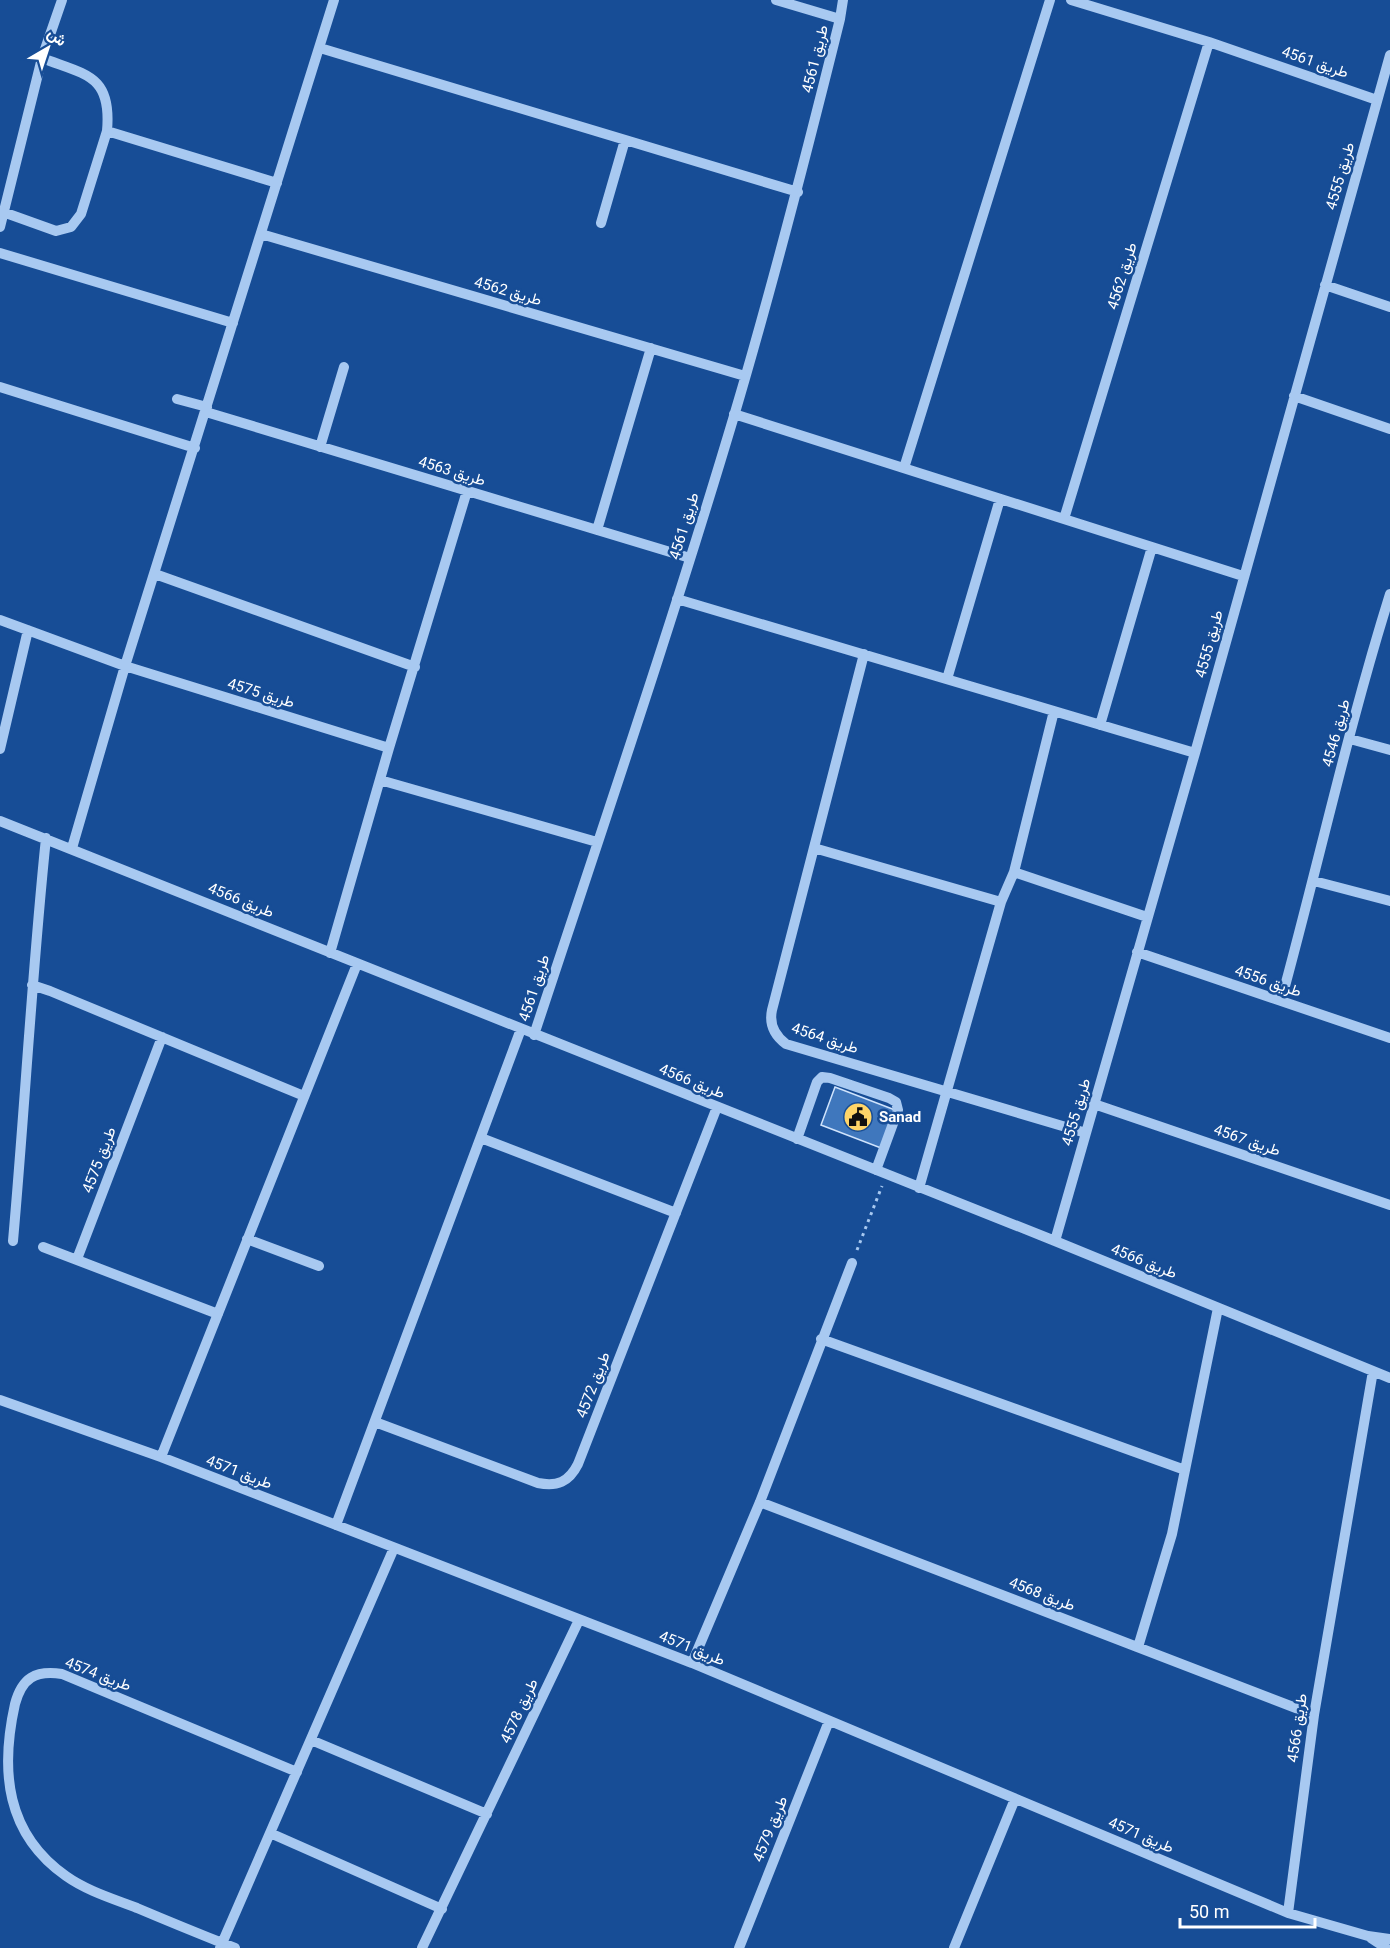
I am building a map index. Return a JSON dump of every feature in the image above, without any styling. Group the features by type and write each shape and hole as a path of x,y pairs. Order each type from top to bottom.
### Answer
{"street":[{"path":"0,227 42,58 62,0"},
{"path":"72,848 125,666 334,0"},
{"name":"طريق 4561","path":"776,0 840,20"},
{"name":"طريق 4561","path":"534,1035 735,414 798,192 843,0"},
{"path":"904,468 1050,0"},
{"name":"طريق 4561","path":"1071,0 1209,42 1377,100"},
{"name":"طريق 4562","path":"1064,519 1209,42"},
{"path":"320,48 798,192"},
{"name":"طريق 4555","path":"1055,1241 1195,753 1390,55"},
{"path":"3,212 56,231 71,227 81,214 107,131 105,94 92,78 42,58"},
{"path":"107,131 277,183"},
{"path":"601,223 625,140"},
{"name":"طريق 4562","path":"261,234 746,376"},
{"path":"0,253 233,323"},
{"path":"1325,285 1390,307"},
{"path":"597,530 651,348"},
{"path":"320,447 344,367"},
{"path":"0,387 195,448"},
{"path":"1294,396 1390,429"},
{"name":"طريق 4563","path":"177,399 320,447 690,558"},
{"path":"735,414 1243,576"},
{"path":"330,953 467,491"},
{"path":"947,679 1000,499"},
{"path":"1100,725 1152,547"},
{"path":"155,574 415,667"},
{"path":"677,599 1195,753"},
{"name":"طريق 4546","path":"1281,1001 1389,599"},
{"name":"طريق 4575","path":"0,620 125,666 389,748"},
{"path":"0,749 28,630"},
{"name":"طريق 4564","path":"864,654 771,1016 776,1035 786,1044 1086,1133"},
{"path":"919,1188 1001,902 1014,872 1054,711"},
{"path":"1350,739 1390,750"},
{"path":"380,780 597,843"},
{"name":"طريق 4566","path":"0,820 1055,1241 1390,1378"},
{"path":"13,1241 25,1105 32,986 46,838"},
{"path":"814,848 1001,902"},
{"path":"1014,872 1147,917"},
{"path":"1314,881 1390,901"},
{"name":"طريق 4556","path":"1137,952 1390,1038"},
{"path":"160,1457 357,964"},
{"path":"32,986 50,991 304,1096"},
{"path":"336,1525 521,1029"},
{"name":"طريق 4575","path":"76,1259 162,1037"},
{"path":"797,1139 817,1082 822,1077 889,1098 896,1102 898,1110 876,1170"},
{"name":"طريق 4567","path":"1094,1104 1390,1205"},
{"name":"طريق 4572","path":"375,1422 538,1483 550,1485 562,1483 572,1475 717,1107"},
{"path":"481,1138 676,1213"},
{"path":"247,1239 319,1266"},
{"path":"43,1246 218,1314"},
{"path":"692,1663 760,1502 852,1263"},
{"path":"1138,1647 1172,1534 1218,1308"},
{"path":"821,1339 1185,1470"},
{"name":"طريق 4566","path":"1287,1913 1314,1715 1373,1371"},
{"name":"طريق 4571","path":"0,1400 160,1457 692,1663 1287,1913 1368,1936 1390,1939"},
{"name":"طريق 4568","path":"760,1502 1314,1715"},
{"path":"221,1946 394,1548"},
{"name":"طريق 4578","path":"426,1947 579,1620"},
{"name":"طريق 4574","path":"235,1948 221,1946 98,1893 67,1877 40,1853 20,1823 9,1789 7,1756 17,1696 24,1684 34,1675 48,1672 62,1674 297,1772"},
{"name":"طريق 4579","path":"739,1948 829,1721"},
{"path":"311,1740 487,1814"},
{"path":"954,1948 1015,1799"},
{"path":"270,1833 442,1909"},
{"name":"طريق 4571","path":"1368,1936 1386,1948"}],"path":[{"path":"852,1263 887,1175"}],"building":[{"name":"Sanad","path":"835,1087 895,1110 881,1148 821,1125"}],"place":[{"name":"Sanad","path":"858,1117"}]}
